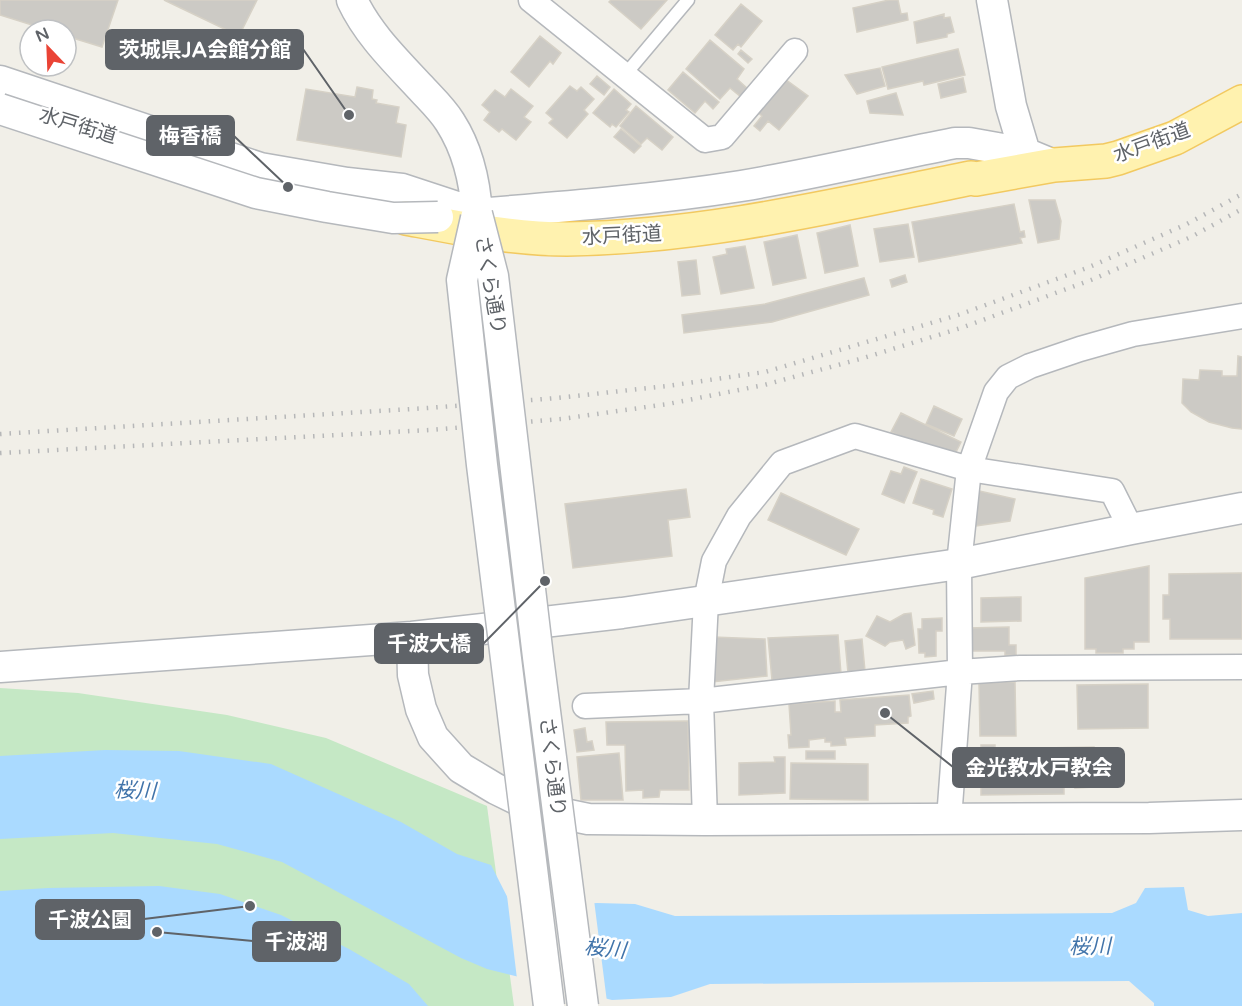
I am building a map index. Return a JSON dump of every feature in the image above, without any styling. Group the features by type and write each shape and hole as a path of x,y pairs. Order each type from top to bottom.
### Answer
{"main road":[{"name":"水戸街道","path":"0,103 53,117 254,181 327,200 386,214 493,234 566,239 676,232 811,210 970,178 976,179 1054,165 1106,161 1175,138 1242,102"}],"street":[{"path":"352,0 382,47 450,122 462,144 471,170 476,203"},
{"path":"992,0 1011,106 1025,153"},
{"path":"542,4 624,76 705,140 722,137 795,51"},
{"path":"0,81 260,168 347,183 402,189 520,211 618,202 742,186 955,143 969,143 1025,153 1054,165"},
{"path":"0,109 256,194 393,218 420,218 476,203"},
{"name":"さくら通り","path":"476,203 462,280 483,476 549,1006"},
{"name":"さくら通り","path":"476,203 493,276 583,1006"},
{"path":"949,819 960,672 958,564 969,469 996,392 1008,376 1080,349 1133,334 1242,316"},
{"path":"705,820 701,701 706,601 714,561 739,516 782,463 855,436 969,469 1112,491 1131,529"},
{"path":"0,667 412,637 622,613 958,564 1242,508"},
{"path":"412,637 413,675 421,709 433,737 461,768 496,789 535,808 588,819 1149,818 1242,815"},
{"path":"585,706 701,701 960,672 1020,668 1242,667"}],"lane":[{"path":"624,76 688,0"}],"green space":[{"path":"0,688 78,693 227,715 326,738 487,806 514,1006 0,1006"}],"water":[{"name":"桜川","path":"105,750 179,751 271,764 401,822 457,854 491,865 513,908 597,903 635,904 675,916 1112,913 1136,903 1145,888 1184,887 1188,910 1208,916 1242,913 1242,1006 1154,1006 1154,1003 1129,981 710,984 671,997 612,1000 487,969 461,958 282,862 217,844 113,833 0,839 0,756"},
{"path":"159,886 220,894 281,915 349,949 409,984 428,1006 0,1006 0,891"}],"pier":[{"path":"506,887 514,905 594,900 607,1002 517,979"}],"building":[{"path":"0,0 118,0 102,47 78,40 78,18 18,18 18,21 0,15"},
{"path":"164,0 257,0 239,36"},
{"path":"611,0 667,0 641,29 609,2"},
{"path":"898,0 901,14 907,13 908,20 857,32 853,8"},
{"path":"741,4 762,21 741,47 738,44 733,50 715,35"},
{"path":"944,14 944,18 950,17 954,32 947,34 947,37 917,43 914,22"},
{"path":"540,36 561,53 553,64 550,61 529,87 511,72"},
{"path":"710,40 744,69 737,79 748,89 741,97 730,88 720,99 686,69"},
{"path":"958,49 965,75 924,85 923,81 888,89 882,67"},
{"path":"741,50 752,59 748,63 738,54"},
{"path":"880,68 885,86 857,94 845,75"},
{"path":"683,72 719,102 713,109 705,101 695,113 668,90"},
{"path":"597,76 610,87 604,95 590,84"},
{"path":"963,78 966,92 941,98 938,84"},
{"path":"785,79 808,96 779,130 768,121 760,131 754,126 762,116 757,112"},
{"path":"570,86 577,91 581,87 594,99 584,110 588,114 567,138 549,123 553,119 546,113"},
{"path":"357,87 373,90 372,99 377,100 376,103 399,107 396,123 406,125 401,157 297,140 306,89 355,97"},
{"path":"511,89 533,106 524,117 531,122 516,140 502,129 499,132 484,120 490,112 482,105 495,90 505,97"},
{"path":"614,89 631,104 626,110 629,112 616,127 612,124 610,127 593,113"},
{"path":"896,93 903,115 870,113 867,101"},
{"path":"636,106 673,137 662,150 647,138 641,144 620,126"},
{"path":"621,129 641,146 634,153 614,137"},
{"path":"1029,200 1055,200 1061,221 1059,239 1038,243"},
{"path":"1014,204 1020,232 1024,231 1025,237 1020,238 1022,243 919,262 912,222"},
{"path":"908,224 914,257 880,262 874,229"},
{"path":"850,225 858,266 825,273 817,233"},
{"path":"797,235 806,278 773,285 764,242"},
{"path":"745,246 754,288 721,294 713,257 727,254 726,249"},
{"path":"696,260 700,294 682,296 678,262"},
{"path":"905,275 907,282 892,287 890,280"},
{"path":"864,278 869,295 772,322 684,333 682,315 765,304"},
{"path":"1238,356 1242,357 1242,429 1209,422 1191,412 1182,403 1183,379 1199,380 1200,370 1222,371 1222,376 1237,376"},
{"path":"934,406 962,419 954,436 926,424"},
{"path":"901,413 961,442 953,458 891,432"},
{"path":"904,467 917,472 904,503 882,494 891,471 901,474"},
{"path":"921,479 952,489 943,517 933,514 934,510 913,503"},
{"path":"686,489 690,517 668,520 672,556 573,568 565,504"},
{"path":"975,490 1015,499 1010,521 968,527"},
{"path":"781,493 859,529 846,555 768,520"},
{"path":"1149,566 1149,642 1134,642 1134,649 1123,649 1123,653 1096,653 1096,649 1085,649 1085,578"},
{"path":"1242,573 1242,639 1170,639 1170,619 1163,619 1163,595 1169,595 1169,574"},
{"path":"1021,597 1021,621 981,622 981,598"},
{"path":"911,613 915,645 906,649 903,640 890,642 885,646 866,636 877,616 890,622 904,614"},
{"path":"942,618 942,631 936,631 936,656 925,657 925,653 919,653 918,629 922,629 922,619"},
{"path":"1009,627 1009,645 1016,645 1016,656 1005,655 1005,651 967,651 967,628"},
{"path":"838,635 841,674 772,680 768,638"},
{"path":"713,637 765,639 767,676 712,682"},
{"path":"862,639 865,671 848,673 845,641"},
{"path":"1015,682 1016,736 980,736 979,683"},
{"path":"1148,684 1148,728 1078,729 1077,685"},
{"path":"933,691 934,699 914,703 912,694"},
{"path":"909,695 911,716 908,717 908,723 875,725 875,736 845,738 846,745 831,746 831,742 825,742 825,738 809,740 809,747 789,748 788,735 791,735 789,704 835,701 835,712 841,712 840,700"},
{"path":"688,721 689,790 660,790 659,797 643,798 643,790 626,791 625,745 607,745 606,722"},
{"path":"585,728 587,742 592,741 594,750 577,752 574,730"},
{"path":"981,745 995,745 995,749 1094,747 1095,787 1075,788 1076,783 1064,783 1064,794 981,795 981,778 977,779 974,768 977,764 981,764"},
{"path":"806,751 835,751 835,759 806,759"},
{"path":"619,753 623,800 581,800 577,757"},
{"path":"774,757 785,757 785,793 739,795 739,763 775,762"},
{"path":"791,763 868,764 868,800 790,799"}],"railway":[{"path":"0,434 557,398 765,372 958,315 1087,268 1187,224 1242,194"},
{"path":"0,453 430,430 561,419 668,404 764,385 961,328 1091,280 1191,237 1242,209"}],"place":[{"name":"茨城県JA会館分館","path":"349,115"},
{"name":"梅香橋","path":"288,187"},
{"name":"千波大橋","path":"545,581"},
{"name":"金光教水戸教会","path":"885,713"},
{"name":"千波公園","path":"250,906"},
{"name":"千波湖","path":"157,932"}]}
